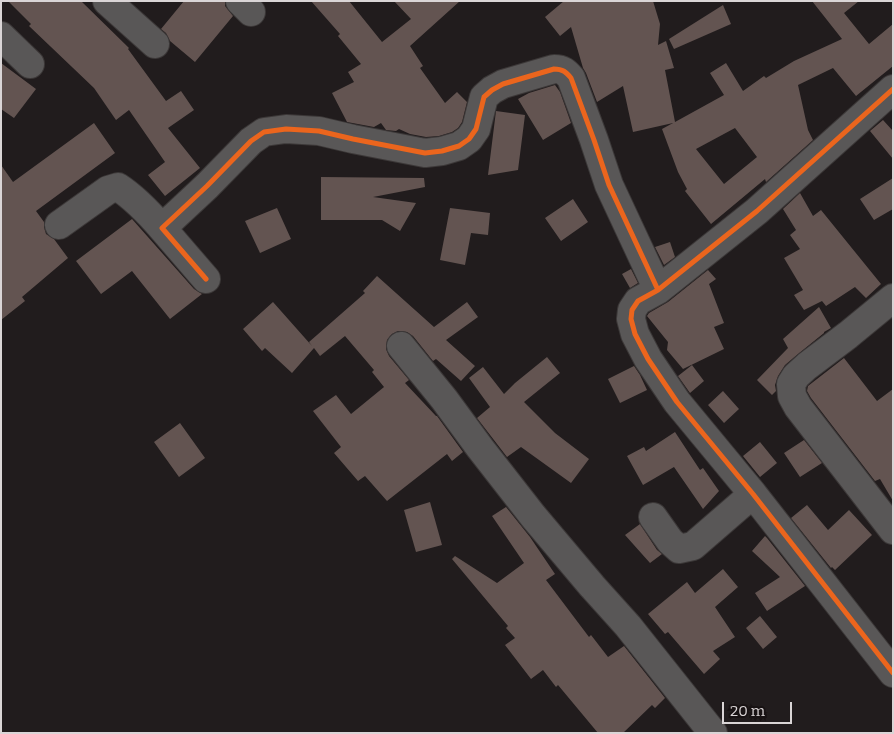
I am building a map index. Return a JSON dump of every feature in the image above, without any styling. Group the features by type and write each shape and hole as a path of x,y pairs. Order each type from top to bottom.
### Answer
{"street":[{"path":"107,1 155,44"},
{"path":"1,36 30,64"},
{"path":"162,228 251,141 264,132 286,129 320,130 353,139 417,151 442,151 459,146 469,139 476,129 484,97 492,90 503,84 554,69 560,69 565,71 571,78 609,185 658,290"},
{"path":"889,662 677,402 648,359 635,334 631,319 632,310 638,302 658,290 757,211 893,89"},
{"path":"60,225 108,190 118,188 126,192 142,207 206,279"},
{"path":"893,298 796,376 792,384 792,396 798,407 893,530"},
{"path":"401,346 533,516 628,626 712,733"},
{"path":"653,517 670,541 679,549 692,546 753,494"}],"building":[{"path":"8,1 81,1 129,48 166,101 181,91 194,110 168,128 200,168 165,196 148,175 165,162 129,110 116,120 94,88 29,26 31,24"},
{"path":"184,1 225,1 225,6 233,16 195,62 170,41 166,33 161,29"},
{"path":"311,1 349,1 382,42 411,19 394,1 460,1 410,46 423,66 420,68 445,103 457,92 467,102 462,122 458,128 439,136 426,137 410,134 399,129 396,131 386,130 381,123 374,127 347,122 332,93 354,82 348,72 361,64 338,36 340,34"},
{"path":"564,1 653,1 660,24 658,45 666,41 674,68 665,70 675,122 724,95 710,73 726,63 743,91 764,76 766,78 794,61 842,39 812,1 859,1 844,13 869,44 893,24 893,66 856,96 833,68 798,85 808,130 813,140 766,182 765,179 711,224 685,191 687,189 678,172 662,129 673,123 633,132 623,86 597,102 583,68 571,27 560,36 545,17","holes":["735,128 757,157 724,184 696,149"]},
{"path":"723,5 731,24 674,49 669,39"},
{"path":"1,63 36,89 14,118 1,109"},
{"path":"555,85 560,92 571,123 543,140 518,99 529,93"},
{"path":"496,111 525,115 518,170 488,175"},
{"path":"883,120 893,131 893,159 870,131"},
{"path":"94,123 115,153 36,211 44,222 46,234 54,239 68,258 22,297 25,301 1,320 1,165 13,182"},
{"path":"321,177 424,178 425,187 373,197 416,203 400,231 382,220 321,220"},
{"path":"893,178 893,209 874,220 860,199"},
{"path":"800,193 813,216 821,210 881,284 866,298 855,287 826,306 822,301 804,310 794,295 803,290 784,258 800,249 790,235 796,230 783,209"},
{"path":"573,199 588,222 561,241 545,218"},
{"path":"277,208 291,239 260,253 245,221"},
{"path":"450,208 490,213 488,235 471,233 465,265 440,260"},
{"path":"132,219 194,289 202,294 170,319 132,271 101,294 76,261"},
{"path":"670,242 675,257 664,265 655,247"},
{"path":"631,269 638,283 630,288 622,274"},
{"path":"708,270 716,279 709,284 724,323 714,327 724,349 683,369 667,350 668,342 647,316"},
{"path":"377,276 434,327 467,302 478,317 446,340 475,366 461,381 436,359 433,361 413,336 407,332 398,331 387,340 386,349 389,356 409,380 405,383 437,416 463,452 452,461 447,454 387,501 365,476 358,481 334,453 341,447 313,411 336,395 351,414 384,387 372,372 374,370 345,336 320,356 314,348 292,373 265,348 262,351 243,329 273,302 312,346 309,342 365,293 363,291"},
{"path":"819,307 831,328 785,365 778,376 775,385 776,391 772,395 757,380 788,348 783,339"},
{"path":"547,357 560,373 524,402 555,433 589,459 571,483 521,447 507,457 477,418 490,407 469,378 483,367 504,394"},
{"path":"844,358 877,401 893,389 893,501 880,479 875,481 807,391 808,386"},
{"path":"692,365 704,381 690,393 678,376"},
{"path":"634,366 647,390 620,403 608,379"},
{"path":"723,391 739,409 724,423 708,405"},
{"path":"180,423 205,458 179,477 154,442"},
{"path":"675,432 700,470 703,468 719,491 703,509 674,467 643,485 627,456 644,447 646,451"},
{"path":"804,440 822,463 800,477 784,453"},
{"path":"760,442 777,463 760,477 743,456"},
{"path":"430,502 442,545 416,552 404,510"},
{"path":"807,505 828,530 849,510 872,535 835,570 831,568 791,518"},
{"path":"506,507 530,537 555,574 546,580 589,637 591,635 608,657 624,646 665,698 655,708 652,705 623,733 598,733 543,670 531,679 505,645 515,638 506,628 508,626 452,559 455,556 497,583 524,563 492,516"},
{"path":"640,524 657,550 662,554 650,563 625,535"},
{"path":"765,536 805,586 767,611 755,593 780,577 752,551"},
{"path":"723,569 738,587 715,607 735,637 713,651 720,659 704,674 668,632 665,634 648,614 687,582 695,593"},
{"path":"760,616 777,637 763,649 746,628"}],"cycle path":[{"path":"206,279 162,228 251,141 264,132 286,129 319,131 425,153 442,151 459,146 469,139 476,129 484,97 492,90 503,84 554,69 564,71 571,78 609,185 658,290"},
{"path":"893,89 757,211 658,290 638,301 632,310 631,319 635,334 648,359 677,402 753,494 893,673"}]}
